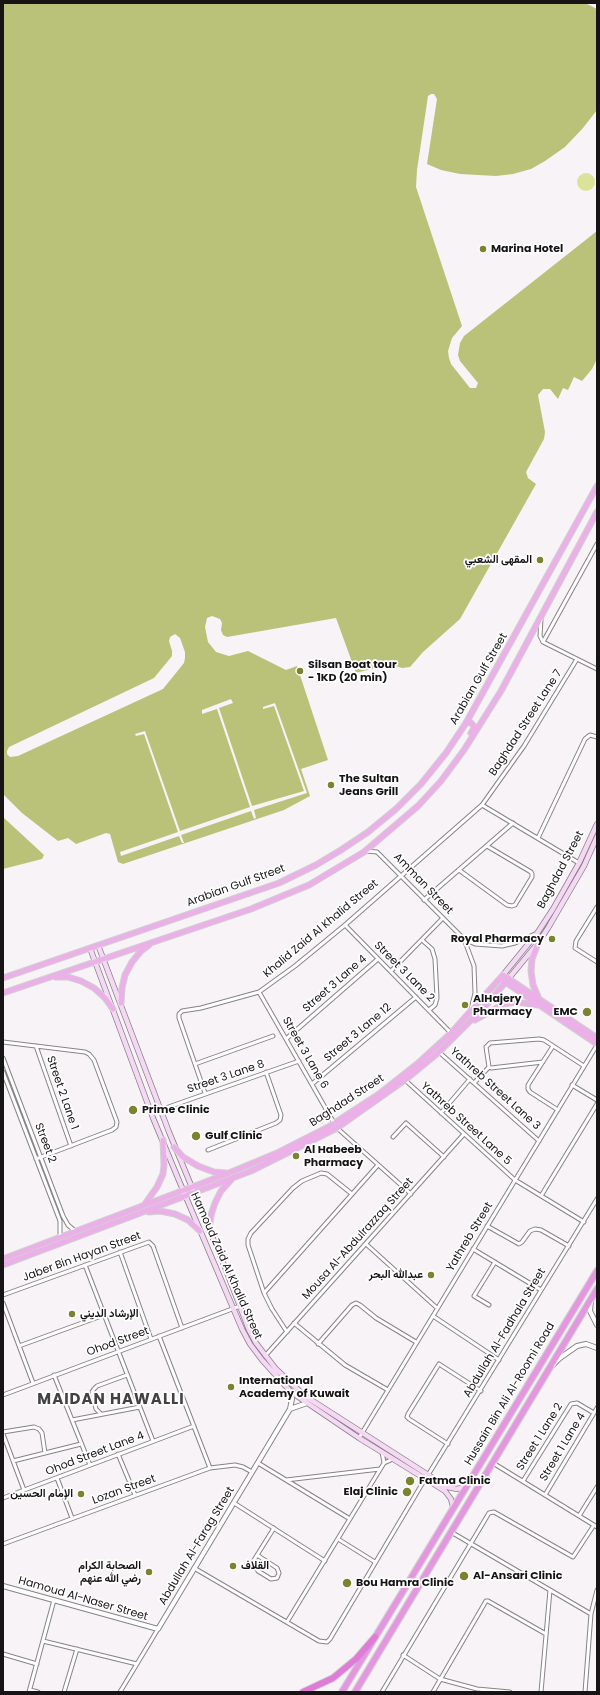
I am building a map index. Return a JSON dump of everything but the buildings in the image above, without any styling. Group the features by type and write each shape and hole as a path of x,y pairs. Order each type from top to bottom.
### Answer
{"highway":[{"name":"Hussain Bin Ali Al-Roomi Road","path":"342,1692 597,1271"},
{"path":"597,1278 595,1282 597,1285"},
{"path":"556,1357 561,1342 591,1292 590,1289 586,1289"},
{"name":"Hussain Bin Ali Al-Roomi Road","path":"355,1692 597,1289"},
{"path":"303,1692 333,1678 356,1659 375,1637"},
{"path":"359,1692 387,1639"}],"main road":[{"name":"Arabian Gulf Street","path":"3,978 279,883 322,861 368,832 396,809 421,784 446,753 466,723 597,486"},
{"path":"3,994 16,988 53,977 251,909 309,885 364,852 418,806 454,763 484,720 597,512"},
{"path":"454,763 474,728 472,724 466,723"},
{"name":"Baghdad Street","path":"336,1125 390,1086 417,1064 451,1032 502,976 538,932 578,863 597,824"},
{"name":"Baghdad Street","path":"3,1259 191,1187 231,1175 288,1153 336,1125 405,1080 439,1052 469,1023 538,943 584,866 597,837"},
{"path":"121,1002 122,988 129,968 141,951 153,943"},
{"path":"538,943 532,959 530,971 539,1003"},
{"name":"Hamoud Zaid Al Khalid Street","path":"98,945 121,1002 174,1147 249,1330 265,1356 296,1389 362,1432 427,1477 447,1493 451,1499 453,1507"},
{"name":"Hamoud Zaid Al Khalid Street","path":"90,948 185,1196 250,1344 262,1360 291,1392 359,1438 393,1459 452,1489 457,1490 465,1487"},
{"path":"502,976 597,1045"},
{"path":"53,977 68,977 88,985 105,998 113,1009"},
{"path":"469,1023 504,1004 516,1002 539,1003 597,1038"},
{"path":"144,1205 155,1192 162,1178 164,1165 163,1140"},
{"path":"174,1147 187,1159 198,1166 214,1172 231,1175 214,1203 209,1230"},
{"name":"Baghdad Street","path":"3,1265 194,1193 231,1175"},
{"path":"142,1213 160,1211 175,1214 188,1220 200,1231"}],"street":[{"path":"543,642 597,544"},
{"path":"542,615 540,636 543,642 597,669"},
{"name":"Baghdad Street Lane 7","path":"400,875 482,805 524,746 576,659"},
{"path":"538,838 585,740 590,735 597,737"},
{"path":"482,805 578,863"},
{"path":"424,900 513,823"},
{"path":"459,870 507,905 515,905 532,877 532,874 487,846"},
{"name":"Amman Street","path":"364,852 376,852 442,919 464,939 476,944 502,946 514,943 538,932"},
{"name":"Khalid Zaid Al Khalid Street","path":"195,1064 178,1018 182,1011 201,1008 259,992 295,966 345,925 400,875"},
{"path":"597,907 576,941 575,948 597,962"},
{"path":"390,971 442,919"},
{"name":"Street 3 Lane 2","path":"345,925 451,1032"},
{"name":"Amman Street","path":"464,939 474,966 475,993 470,1012"},
{"path":"422,940 432,948 435,959 437,998 435,1005 429,1010"},
{"name":"Street 3 Lane 4","path":"286,1039 378,959"},
{"name":"Street 3 Lane 6","path":"259,992 336,1125 411,1194"},
{"name":"Street 3 Lane 12","path":"312,1084 416,997"},
{"path":"205,1093 195,1064 273,1036"},
{"path":"489,1067 486,1047 490,1043 542,1039 584,1066"},
{"name":"Street 2 Lane 1","path":"3,1042 85,1052 91,1056 116,1120 117,1125 114,1129 36,1159"},
{"name":"Yathreb Street","path":"359,1438 597,1045"},
{"name":"Street 2 Lane 1","path":"36,1046 71,1146"},
{"path":"553,1046 528,1085 528,1089 530,1092 558,1110"},
{"name":"Yathreb Street Lane 3","path":"439,1052 539,1141"},
{"name":"Street 2","path":"3,1058 64,1219 75,1231"},
{"name":"Street 3 Lane 8","path":"160,1110 299,1061"},
{"path":"474,1083 489,1067 543,1062"},
{"name":"Street 2","path":"3,1072 60,1221 60,1237"},
{"path":"208,1150 276,1123 280,1120 281,1115 266,1072"},
{"path":"441,1113 470,1079"},
{"name":"Yathreb Street Lane 5","path":"405,1080 515,1180 584,1222"},
{"path":"572,1085 597,1100"},
{"path":"541,1196 597,1104"},
{"path":"393,1137 406,1123 444,1157"},
{"name":"Mousa Al-Abdulrazzaq Street","path":"265,1356 464,1134"},
{"path":"264,1293 378,1165"},
{"path":"286,1332 264,1293 248,1245 248,1239 251,1233 293,1188 302,1181 321,1173 327,1174 352,1194"},
{"name":"Abdullah Al-Fadhala Street","path":"194,1568 319,1641 326,1642 330,1639 375,1562 500,1360 597,1199"},
{"path":"487,1226 518,1244 522,1242 530,1231 535,1229 541,1230 569,1246"},
{"name":"Jaber Bin Hayan Street","path":"3,1294 145,1242 152,1244 182,1328"},
{"path":"366,1244 437,1308"},
{"path":"473,1249 541,1290"},
{"path":"120,1252 151,1339"},
{"path":"489,1305 474,1296 495,1262"},
{"path":"85,1265 153,1441"},
{"path":"592,1297 590,1311 597,1325"},
{"path":"3,1303 33,1384"},
{"path":"318,1344 352,1305 356,1303 360,1304 376,1318 416,1342"},
{"name":"Ohod Street","path":"3,1394 240,1306"},
{"path":"20,1346 104,1315"},
{"path":"433,1316 500,1360"},
{"path":"294,1323 345,1365 388,1390"},
{"path":"159,1336 210,1468"},
{"path":"545,1375 560,1358 572,1348 586,1344 597,1348"},
{"path":"448,1444 409,1419 407,1417 408,1414 439,1364 481,1390"},
{"path":"54,1375 90,1465"},
{"path":"101,1414 96,1409 92,1392 94,1389 97,1386 127,1375"},
{"name":"Abdullah Al-Farag Street","path":"120,1692 290,1409 292,1399 291,1392"},
{"name":"Street 1 Lane 2","path":"523,1482 573,1402 594,1414"},
{"path":"290,1409 307,1403"},
{"path":"72,1420 140,1407"},
{"name":"Street 1 Lane 4","path":"545,1495 597,1408"},
{"name":"Ohod Street Lane 4","path":"3,1498 194,1426"},
{"path":"24,1490 3,1433 34,1427 39,1429 42,1433 45,1453"},
{"path":"13,1460 82,1444"},
{"path":"382,1452 384,1463"},
{"path":"118,1454 135,1495"},
{"path":"287,1622 380,1469 384,1463 393,1459"},
{"path":"258,1463 350,1519"},
{"path":"382,1692 402,1656 491,1511 573,1557 595,1526 492,1463"},
{"name":"Lozan Street","path":"3,1544 210,1468 235,1465 252,1472"},
{"path":"286,1480 380,1469"},
{"path":"57,1478 72,1518"},
{"path":"579,1516 597,1488"},
{"path":"234,1502 324,1561"},
{"path":"257,1555 277,1568 280,1572 277,1578 271,1579 254,1566 253,1563 257,1555 274,1528"},
{"path":"451,1532 591,1614"},
{"path":"338,1539 375,1562"},
{"name":"Hamoud Al-Naser Street","path":"3,1586 158,1629"},
{"path":"541,1692 550,1590"},
{"path":"585,1692 591,1614 597,1590"},
{"path":"38,1692 29,1691 54,1600"},
{"path":"433,1692 486,1601 546,1634"},
{"path":"43,1640 136,1664"},
{"path":"64,1692 77,1649"},
{"path":"3,1654 37,1664"},
{"path":"402,1656 440,1679 477,1689 510,1692"}],"shaded area":[{"path":"3,3 585,3 597,9 597,110 565,147 531,169 513,174 496,176 460,174 441,170 427,164 437,99 434,94 428,96 417,170 416,187 462,326 452,338 448,351 449,358 451,364 470,388 476,388 478,383 460,361 458,355 460,343 464,336 597,231 597,359 592,369 582,381 574,377 568,390 563,388 558,399 550,389 543,389 538,395 545,432 544,439 526,472 528,478 536,484 460,619 423,652 410,667 402,668 390,664 356,673 336,618 227,637 223,635 221,630 222,623 220,619 212,616 207,618 205,627 208,642 216,652 229,656 248,651 286,670 297,666 328,760 301,769 310,796 284,810 123,864 118,862 110,834 106,833 76,844 68,838 58,841 22,813 3,794","holes":["175,634 180,638 185,652 184,663 163,689 18,756 10,757 7,754 9,747 154,678 172,656 169,641 170,637"]},
{"path":"586,173 592,176 595,182 592,188 586,191 580,188 577,182 580,176"},
{"path":"3,817 44,855 42,859 3,869"}],"pier":[{"path":"231,699 233,703 219,708 252,806 304,791 274,706 263,709 263,707 275,703 307,793 254,810 256,818 254,819 251,811 181,835 184,843 182,843 179,836 121,856 120,852 178,832 144,734 136,736 135,734 145,731 180,831 250,807 217,709 202,714 202,710"}],"place":[{"name":"Marina Hotel","path":"483,249"},
{"name":"المقهى الشعبي","path":"540,560"},
{"name":"Silsan Boat tour - 1KD (20 min)","path":"300,671"},
{"name":"The Sultan Jeans Grill","path":"331,785"},
{"name":"Royal Pharmacy","path":"552,939"},
{"name":"AlHajery Pharmacy","path":"465,1005"},
{"name":"EMC","path":"587,1012"},
{"name":"Prime Clinic","path":"133,1110"},
{"name":"Gulf Clinic","path":"196,1136"},
{"name":"Al Habeeb Pharmacy","path":"296,1156"},
{"name":"عبدالله البحر","path":"431,1275"},
{"name":"الإرشاد الديني","path":"72,1314"},
{"name":"International Academy of Kuwait","path":"231,1387"},
{"name":"Fatma Clinic","path":"410,1481"},
{"name":"Elaj Clinic","path":"407,1492"},
{"name":"الإمام الحسين","path":"81,1494"},
{"name":"القلاف","path":"233,1566"},
{"name":"الصحابة الكرام رضي الله عنهم","path":"149,1572"},
{"name":"Al-Ansari Clinic","path":"464,1576"},
{"name":"Bou Hamra Clinic","path":"347,1583"}],"district":[{"name":"MAIDAN HAWALLI","path":"111,1400"}]}
